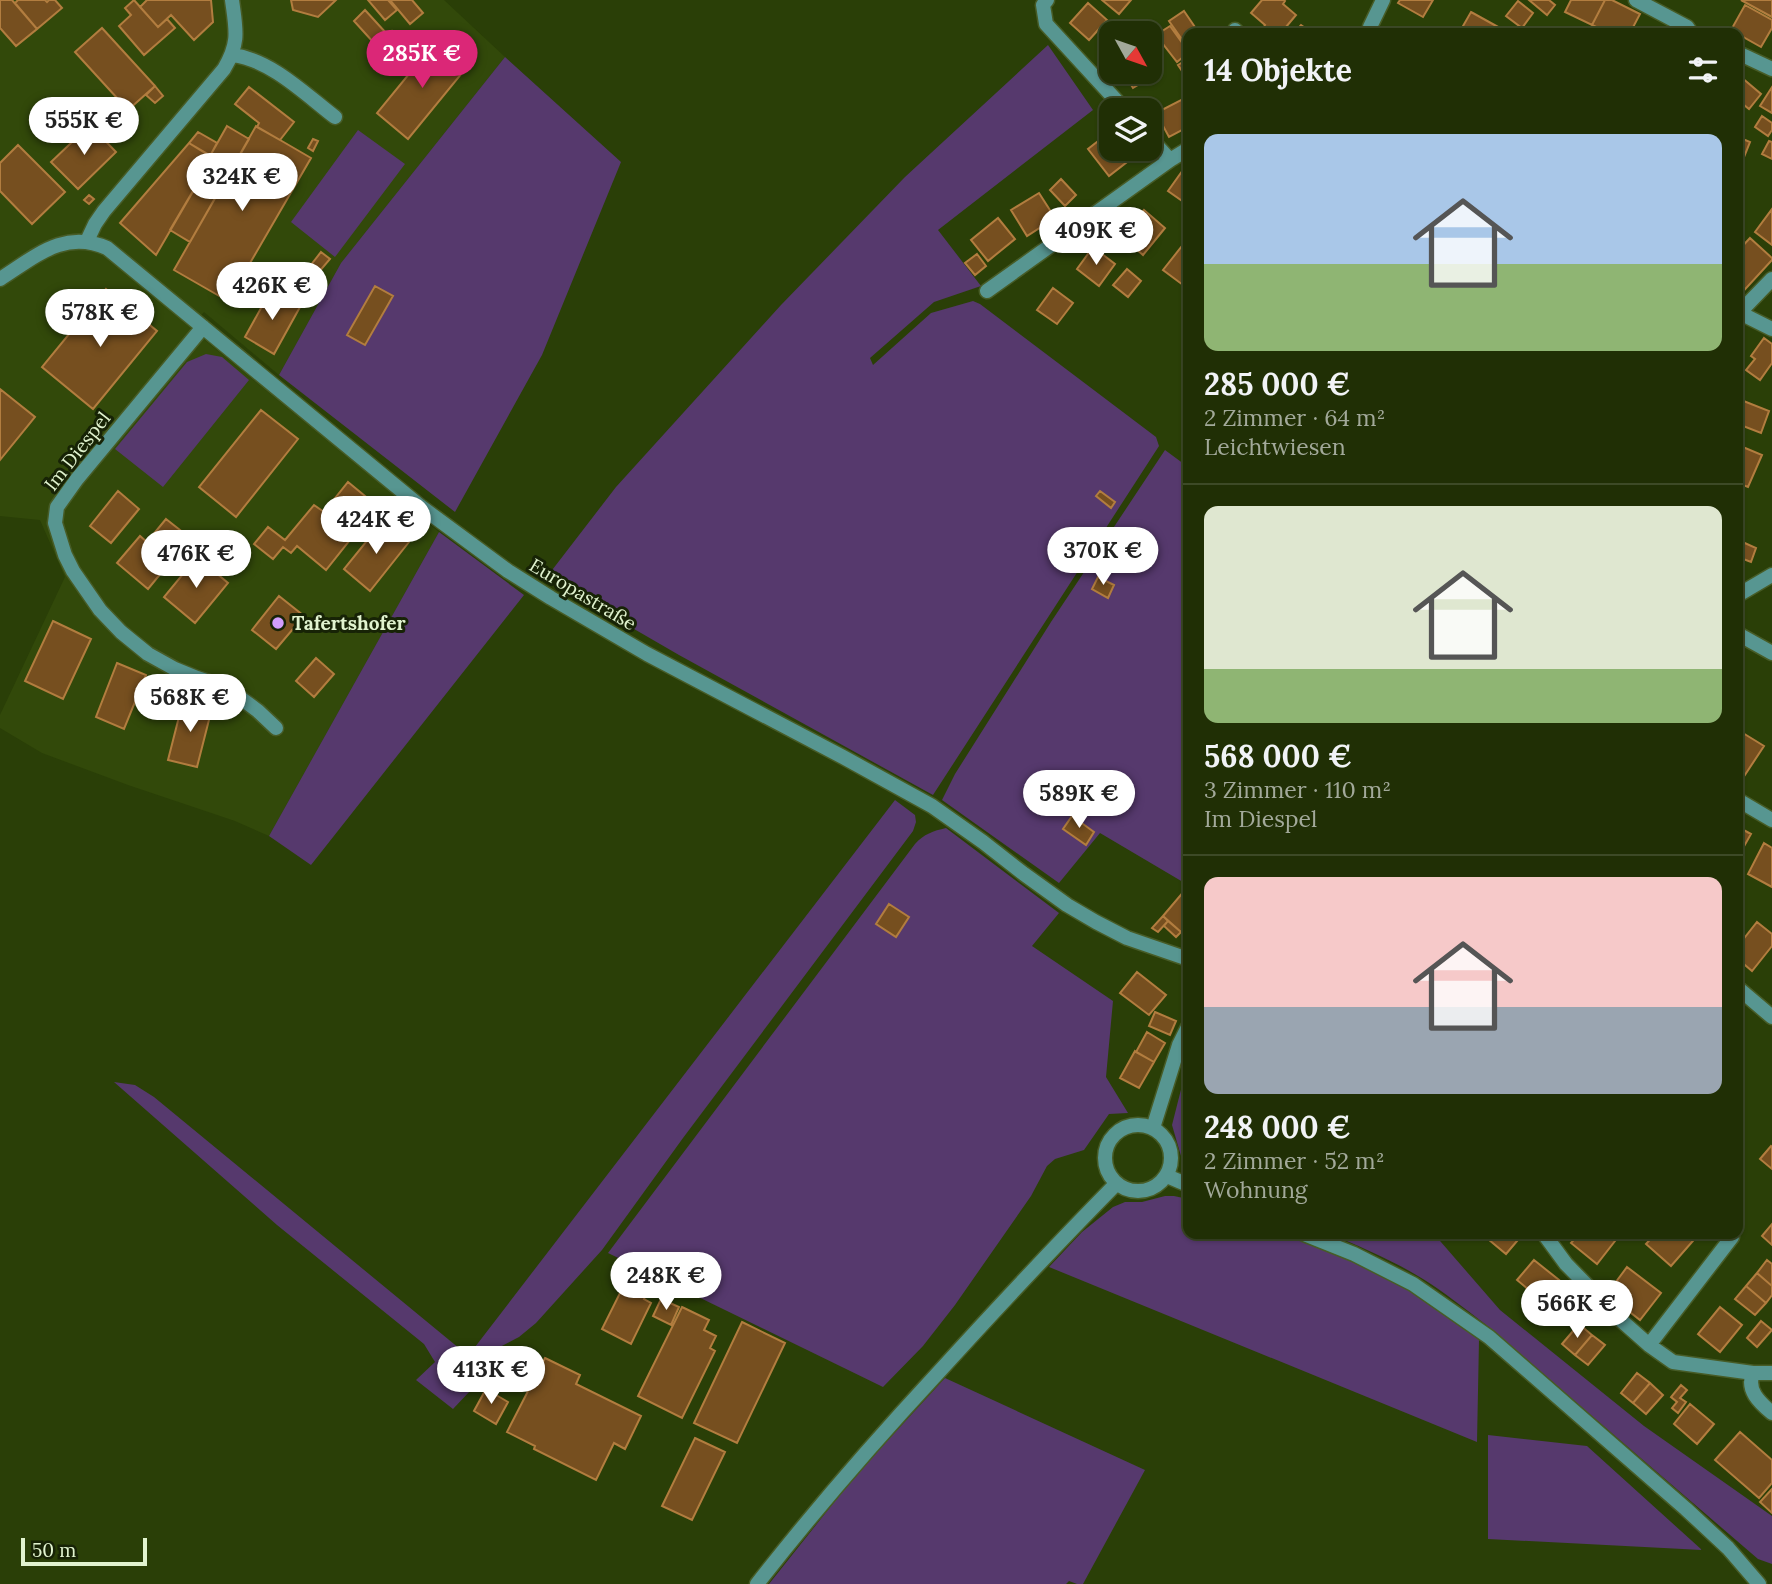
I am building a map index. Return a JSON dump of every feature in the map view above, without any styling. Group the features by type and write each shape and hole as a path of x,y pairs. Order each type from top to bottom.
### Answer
{"street":[{"path":"0,279 57,245 87,241 104,211 233,55 236,33 232,0"},
{"path":"1370,28 1383,0"},
{"path":"1636,0 1688,28"},
{"path":"1045,2 1046,24 1114,98"},
{"path":"233,55 259,61 335,117"},
{"path":"1743,55 1772,69"},
{"path":"1162,151 1170,160"},
{"path":"987,291 1183,152"},
{"name":"Europastraße","path":"87,241 107,248 420,506 540,592 647,654 932,806 1067,905 1096,922 1127,938 1183,957"},
{"path":"1743,309 1772,279"},
{"path":"1743,315 1772,329"},
{"name":"Im Diespel","path":"203,327 77,479 57,507 55,523 73,571 100,610 121,632 148,654 175,669 227,688 276,728"},
{"path":"1743,592 1772,575"},
{"path":"1743,637 1772,653"},
{"path":"1743,803 1772,820"},
{"path":"1743,992 1772,1017"},
{"path":"1153,1128 1183,1038"},
{"path":"1138,1124 1153,1128 1164,1136 1171,1149 1172,1162 1167,1175 1157,1186 1144,1192 1129,1191 1116,1184 1105,1164 1105,1152 1111,1138 1123,1128 1138,1124"},
{"path":"1167,1175 1183,1183"},
{"path":"757,1584 802,1526 877,1439 1035,1266 1116,1184"},
{"path":"1316,1239 1354,1254 1413,1284 1489,1337 1686,1509 1728,1548 1759,1584"},
{"path":"1548,1239 1566,1264 1623,1322 1673,1362 1772,1373"},
{"path":"1649,1345 1730,1239"},
{"path":"1754,1373 1750,1381 1752,1390 1772,1413"}],"shaded area":[{"path":"0,0 444,0 505,57 341,263 279,375 204,312 190,328 439,532 269,836 235,821 42,753 0,728 0,715 65,577 40,520 0,516"},
{"path":"1048,45 1093,110 938,230 981,286 934,302 870,358 873,365 931,313 973,301 1156,437 1159,446 933,795 679,655 546,578 616,487 781,305 905,177"},
{"path":"505,57 621,162 542,355 455,512 279,375 341,263"},
{"path":"358,130 405,164 335,257 291,222"},
{"path":"206,354 222,357 249,380 163,487 115,449 187,362"},
{"path":"1165,450 1183,463 1183,882 1100,833 1059,883 942,800 955,774 1051,622"},
{"path":"439,532 524,595 311,865 269,836"},
{"path":"895,800 915,815 913,831 602,1250 536,1323 519,1337 496,1349 475,1347"},
{"path":"946,828 1059,913 1032,946 1113,1001 1106,1077 1128,1113 1109,1114 1084,1150 1055,1159 1047,1166 1031,1196 955,1305 923,1346 883,1387 608,1253 915,844 929,833"},
{"path":"114,1082 135,1085 154,1097 488,1372 453,1409 416,1380 435,1362 424,1344 277,1225"},
{"path":"1183,1082 1183,1159 1172,1125"},
{"path":"1165,1196 1183,1198 1183,1239 1298,1239 1406,1287 1449,1316 1479,1340 1477,1442 1049,1267 1082,1232 1113,1207 1125,1202 1142,1202"},
{"path":"1342,1239 1438,1239 1500,1310 1644,1426 1772,1516 1772,1564 1758,1559 1454,1300 1401,1266"},
{"path":"945,1378 1145,1470 1083,1584 1069,1581 1066,1584 769,1584 855,1476"},
{"path":"1488,1435 1587,1446 1702,1550 1488,1539"}],"building":[{"path":"0,0 12,0 37,29 16,46 0,28"},
{"path":"18,0 55,0 62,8 37,29 15,3"},
{"path":"134,0 158,27 167,19 175,28 144,55 119,26 131,15 125,8"},
{"path":"147,0 211,0 213,22 194,40 171,15 158,27 140,7"},
{"path":"291,0 336,0 318,17 293,10"},
{"path":"368,0 388,0 397,10 385,20"},
{"path":"390,0 412,0 423,13 410,24"},
{"path":"1102,0 1131,0 1119,14"},
{"path":"1262,0 1284,0 1283,4 1296,15 1285,28 1263,28 1265,25 1251,13"},
{"path":"1400,0 1433,0 1423,17 1398,3"},
{"path":"1529,0 1549,0 1555,5 1547,15"},
{"path":"1571,0 1605,0 1592,25 1565,12"},
{"path":"1605,0 1612,0 1640,14 1633,28 1598,28 1592,25"},
{"path":"1741,0 1772,0 1772,17"},
{"path":"1518,1 1533,13 1522,28 1506,16"},
{"path":"1088,3 1107,20 1099,21 1099,29 1089,40 1070,23"},
{"path":"1745,5 1772,20 1772,28 1761,47 1743,37 1743,28 1732,28"},
{"path":"365,10 386,33 374,43 354,21"},
{"path":"1184,11 1196,28 1183,28 1183,41 1169,21"},
{"path":"1471,12 1500,28 1462,28"},
{"path":"1170,26 1183,44 1183,57 1177,62 1162,43 1162,31"},
{"path":"102,28 155,86 128,110 75,52"},
{"path":"392,31 401,41 385,56 376,46"},
{"path":"436,41 467,67 408,139 377,113"},
{"path":"1743,79 1761,94 1749,109 1743,104"},
{"path":"155,86 163,96 155,103 146,95"},
{"path":"249,87 294,122 280,140 257,127 259,123 235,104"},
{"path":"1772,87 1772,113 1760,106"},
{"path":"1183,99 1183,130 1169,137 1162,124 1162,110"},
{"path":"1762,116 1772,123 1768,136 1755,127"},
{"path":"90,125 116,152 78,189 51,162"},
{"path":"227,126 249,139 190,242 170,230 213,157 210,156"},
{"path":"256,126 311,158 228,301 174,270"},
{"path":"198,132 217,143 210,156 189,143"},
{"path":"313,139 318,141 313,151 308,148"},
{"path":"1743,139 1750,142 1743,160"},
{"path":"1099,140 1099,161 1128,161 1109,176 1088,149"},
{"path":"1769,141 1772,142 1772,159 1762,154"},
{"path":"189,143 213,157 156,255 120,223"},
{"path":"18,145 65,192 32,224 0,191 0,163"},
{"path":"1183,170 1183,202 1168,191"},
{"path":"1061,179 1076,195 1065,206 1050,190"},
{"path":"1039,193 1055,218 1027,236 1011,210"},
{"path":"89,195 94,199 89,204 84,200"},
{"path":"1772,209 1772,245 1755,232"},
{"path":"1144,210 1165,228 1143,255 1122,237"},
{"path":"998,218 1015,239 988,261 971,240"},
{"path":"1750,238 1772,260 1743,292 1743,246"},
{"path":"1182,246 1183,285 1163,270"},
{"path":"1093,247 1115,264 1099,286 1077,269"},
{"path":"321,252 330,259 318,273 310,266"},
{"path":"977,254 986,266 975,275 965,263"},
{"path":"261,266 268,270 259,285 252,281"},
{"path":"1127,269 1141,281 1128,297 1113,285"},
{"path":"375,286 393,296 365,345 347,335"},
{"path":"1053,288 1073,303 1057,324 1037,310"},
{"path":"106,289 157,331 93,409 42,367"},
{"path":"271,290 300,307 274,354 245,337"},
{"path":"1764,338 1772,344 1772,363 1760,380 1746,370 1755,359 1751,356"},
{"path":"0,389 35,417 0,460"},
{"path":"1743,401 1769,411 1761,433 1743,426"},
{"path":"261,410 298,439 236,517 199,487"},
{"path":"1743,447 1762,455 1748,487 1743,485"},
{"path":"348,482 377,506 326,570 297,546 291,553 283,547 273,559 254,544 268,527 285,540 314,505 324,512"},
{"path":"118,491 139,509 111,543 90,526"},
{"path":"1100,491 1115,502 1111,508 1096,496"},
{"path":"166,519 190,538 148,589 117,563 140,536 147,542"},
{"path":"383,521 409,542 370,591 344,569"},
{"path":"1743,542 1756,548 1751,562 1743,559"},
{"path":"197,557 228,583 195,623 164,597"},
{"path":"1098,577 1114,585 1108,598 1092,589"},
{"name":"Tafertshofer","path":"279,596 304,616 276,649 252,630"},
{"path":"53,621 91,639 63,699 25,681"},
{"path":"316,658 334,674 314,697 296,681"},
{"path":"117,663 146,675 124,729 96,717"},
{"path":"183,701 212,708 197,767 168,760"},
{"path":"1743,733 1764,746 1743,778"},
{"path":"1072,816 1094,832 1086,845 1063,829"},
{"path":"1743,830 1751,834 1743,848"},
{"path":"1764,843 1772,848 1772,887 1748,874"},
{"path":"1183,892 1181,932 1163,916"},
{"path":"889,904 909,917 896,937 876,924"},
{"path":"1163,916 1168,921 1158,932 1152,928"},
{"path":"1168,921 1181,932 1176,937 1164,926"},
{"path":"1757,922 1772,934 1772,946 1752,971 1743,963 1743,940"},
{"path":"1137,972 1166,995 1149,1015 1120,993"},
{"path":"1155,1012 1176,1021 1170,1035 1149,1026"},
{"path":"1147,1032 1165,1043 1154,1062 1136,1052"},
{"path":"1135,1051 1154,1062 1139,1088 1120,1078"},
{"path":"1772,1147 1772,1169 1760,1159"},
{"path":"1772,1224 1772,1245 1762,1236"},
{"path":"1488,1239 1519,1239 1506,1254"},
{"path":"1575,1239 1615,1241 1597,1264 1571,1243"},
{"path":"1650,1239 1695,1239 1671,1266 1646,1244"},
{"path":"1534,1260 1559,1280 1542,1301 1517,1280"},
{"path":"1767,1260 1772,1264 1772,1286 1757,1273"},
{"path":"1627,1267 1661,1293 1640,1320 1607,1294"},
{"path":"630,1273 652,1284 644,1299 651,1303 631,1344 602,1329"},
{"path":"1757,1273 1772,1286 1772,1295 1766,1303 1746,1286"},
{"path":"1746,1286 1766,1303 1755,1315 1735,1299"},
{"path":"1549,1292 1562,1303 1549,1318 1536,1308"},
{"path":"661,1299 679,1307 671,1325 653,1316"},
{"path":"682,1307 709,1320 704,1330 716,1336 710,1348 715,1351 682,1418 638,1396"},
{"path":"1720,1307 1742,1325 1720,1352 1698,1334"},
{"path":"1761,1321 1772,1330 1757,1347 1747,1338"},
{"path":"742,1322 785,1343 737,1443 694,1423"},
{"path":"1579,1324 1592,1335 1575,1355 1562,1344"},
{"path":"1592,1335 1605,1345 1588,1365 1575,1355"},
{"path":"545,1358 580,1375 576,1384 641,1416 625,1449 614,1443 596,1480 534,1449 535,1446 507,1432"},
{"path":"1637,1373 1650,1383 1633,1403 1621,1393"},
{"path":"1650,1383 1663,1395 1646,1414 1633,1403"},
{"path":"1681,1385 1687,1390 1680,1398 1686,1402 1678,1413 1672,1408 1677,1402 1671,1397"},
{"path":"486,1389 508,1402 496,1424 474,1411"},
{"path":"1690,1404 1714,1424 1697,1444 1674,1424"},
{"path":"1740,1432 1772,1460 1772,1483 1759,1498 1715,1460"},
{"path":"695,1438 725,1452 692,1520 662,1506"},
{"path":"1772,1489 1772,1513 1760,1502"}],"place":[{"name":"Tafertshofer","path":"278,623"}]}
